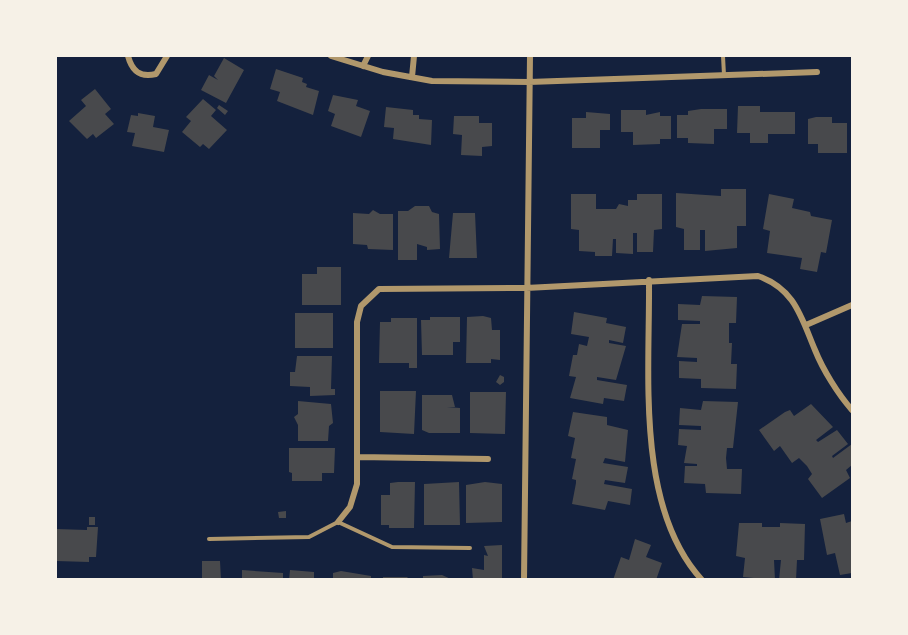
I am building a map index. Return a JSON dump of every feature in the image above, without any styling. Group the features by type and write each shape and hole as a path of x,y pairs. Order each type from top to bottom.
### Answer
{"street":[{"path":"128,56 130,64 138,74 147,76 156,74 166,56"},
{"path":"331,56 363,66 432,81 529,82 817,72"},
{"path":"363,66 368,56"},
{"path":"412,77 414,56"},
{"path":"524,579 530,56"},
{"path":"338,522 350,507 357,484 357,322 361,306 379,289 390,287 526,288 758,276 775,281 790,296 806,325 816,353 852,410"},
{"path":"649,280 651,446 658,487 666,519 679,550 702,579"},
{"path":"806,325 852,305"},
{"path":"358,457 488,459"}],"lane":[{"path":"723,56 724,75"},
{"path":"209,539 309,537 338,522 392,547 470,548"}],"building":[{"path":"224,58 244,70 226,103 201,90 209,75 218,80 214,76"},
{"path":"276,69 303,78 302,82 307,84 306,87 319,91 313,115 277,101 280,92 270,89"},
{"path":"95,89 111,109 105,114 114,124 96,138 93,134 87,139 69,121 86,106 81,100"},
{"path":"333,95 358,100 356,106 370,111 361,137 331,126 335,114 328,111"},
{"path":"203,99 216,110 211,116 227,130 209,149 203,144 200,147 182,132 191,121 186,117"},
{"path":"219,105 228,111 225,115 217,108"},
{"path":"738,106 760,106 760,112 795,112 795,134 768,134 768,143 750,143 750,133 737,133"},
{"path":"386,107 413,110 413,115 419,115 419,119 432,120 431,145 393,139 394,128 384,127"},
{"path":"727,109 727,129 714,129 714,144 688,143 688,138 677,138 677,115 688,115 688,111"},
{"path":"621,110 646,110 646,115 660,112 660,116 671,116 671,139 660,139 660,144 633,145 633,132 621,132"},
{"path":"586,112 610,114 610,130 600,130 600,148 572,148 572,118 586,118"},
{"path":"138,113 155,116 153,127 169,130 164,152 132,146 135,133 127,132 131,115 138,116"},
{"path":"454,116 479,116 479,123 492,123 492,146 482,147 482,156 461,155 462,135 453,134"},
{"path":"832,117 832,123 847,123 847,153 818,153 818,144 808,144 808,119"},
{"path":"721,189 746,189 746,226 737,226 737,248 705,251 705,230 700,230 700,250 684,250 684,229 676,227 676,193 721,196"},
{"path":"571,194 596,194 596,209 616,209 619,204 628,206 628,200 637,200 637,194 662,194 662,229 654,230 653,252 637,252 637,233 633,233 633,254 616,253 616,239 613,239 612,256 595,256 595,252 579,251 579,230 571,229"},
{"path":"769,194 794,199 792,208 810,212 811,216 832,220 826,253 821,252 817,272 800,269 802,258 767,253 770,231 763,229"},
{"path":"415,206 429,206 432,212 439,214 440,249 427,250 427,247 417,244 417,260 398,260 398,211 408,211"},
{"path":"373,210 380,214 393,214 393,250 368,249 367,245 353,244 353,213 369,214"},
{"path":"453,213 475,213 477,258 449,258"},
{"path":"317,267 341,267 341,305 302,305 302,274 317,274"},
{"path":"702,296 737,297 736,323 729,323 729,343 732,343 731,364 737,364 736,389 701,388 701,379 679,378 679,361 697,362 697,358 677,357 682,324 700,324 700,321 678,320 678,304 700,305"},
{"path":"574,312 607,318 606,323 626,327 623,343 609,340 609,343 626,346 616,380 597,377 597,380 627,385 624,401 604,398 603,404 570,398 576,377 569,376 573,355 577,355 579,344 587,346 589,337 571,334"},
{"path":"295,313 333,313 333,348 295,348"},
{"path":"430,317 460,317 460,342 453,342 453,355 422,355 421,320 430,320"},
{"path":"467,317 491,318 492,330 500,330 500,360 491,359 491,363 466,363"},
{"path":"391,318 417,318 417,368 409,368 409,363 379,363 380,322 391,322"},
{"path":"297,356 332,356 331,389 335,389 335,395 310,396 310,387 290,386 290,372 295,372"},
{"path":"500,375 504,377 504,382 500,385 496,382"},
{"path":"380,391 416,391 414,434 380,432"},
{"path":"470,392 506,392 505,434 470,433"},
{"path":"422,395 452,395 455,407 447,407 460,408 460,433 429,433 422,430"},
{"path":"298,401 331,404 333,423 329,426 328,441 298,441 298,425 294,417 298,414"},
{"path":"703,401 738,402 733,448 727,448 726,458 727,469 742,469 741,494 706,493 705,484 684,483 685,466 697,466 697,464 684,463 687,446 678,445 679,429 701,430 701,426 679,425 680,408 701,410"},
{"path":"811,404 833,427 816,440 818,442 837,430 848,444 832,456 833,458 852,444 852,465 846,470 850,478 822,498 808,479 812,474 807,466 799,458 792,463 780,446 774,451 759,430 785,412 790,410 794,416"},
{"path":"573,412 607,417 607,425 628,430 625,462 605,458 603,463 628,467 625,483 605,480 604,484 632,489 630,505 608,501 605,510 572,504 576,480 572,479 576,459 571,458 575,438 568,436"},
{"path":"289,448 335,448 334,473 322,473 322,481 292,481 292,473 289,472"},
{"path":"415,482 414,528 389,528 389,525 381,525 381,495 390,495 390,483"},
{"path":"459,482 460,525 424,525 424,484"},
{"path":"485,482 502,484 502,522 466,523 466,485"},
{"path":"286,511 286,518 279,518 278,512"},
{"path":"844,514 846,523 852,521 852,573 840,575 835,553 827,555 820,519"},
{"path":"89,517 95,517 95,525 89,525"},
{"path":"739,523 762,523 762,527 780,527 780,523 805,524 804,560 797,560 796,580 779,580 781,560 774,560 775,580 743,577 745,558 736,556"},
{"path":"87,527 98,527 96,557 89,557 89,562 56,561 56,529 87,530"},
{"path":"635,539 651,545 646,557 662,563 656,580 613,580 621,557 629,560"},
{"path":"502,545 502,580 473,580 472,568 484,570 484,555 488,556 484,546"},
{"path":"202,561 220,561 221,580 202,580"},
{"path":"242,570 283,573 283,580 242,580"},
{"path":"290,570 314,572 314,580 289,580"},
{"path":"341,571 371,576 371,580 333,580 333,573"},
{"path":"442,575 453,580 423,580 423,576"},
{"path":"383,577 407,577 410,580 383,580"}]}
